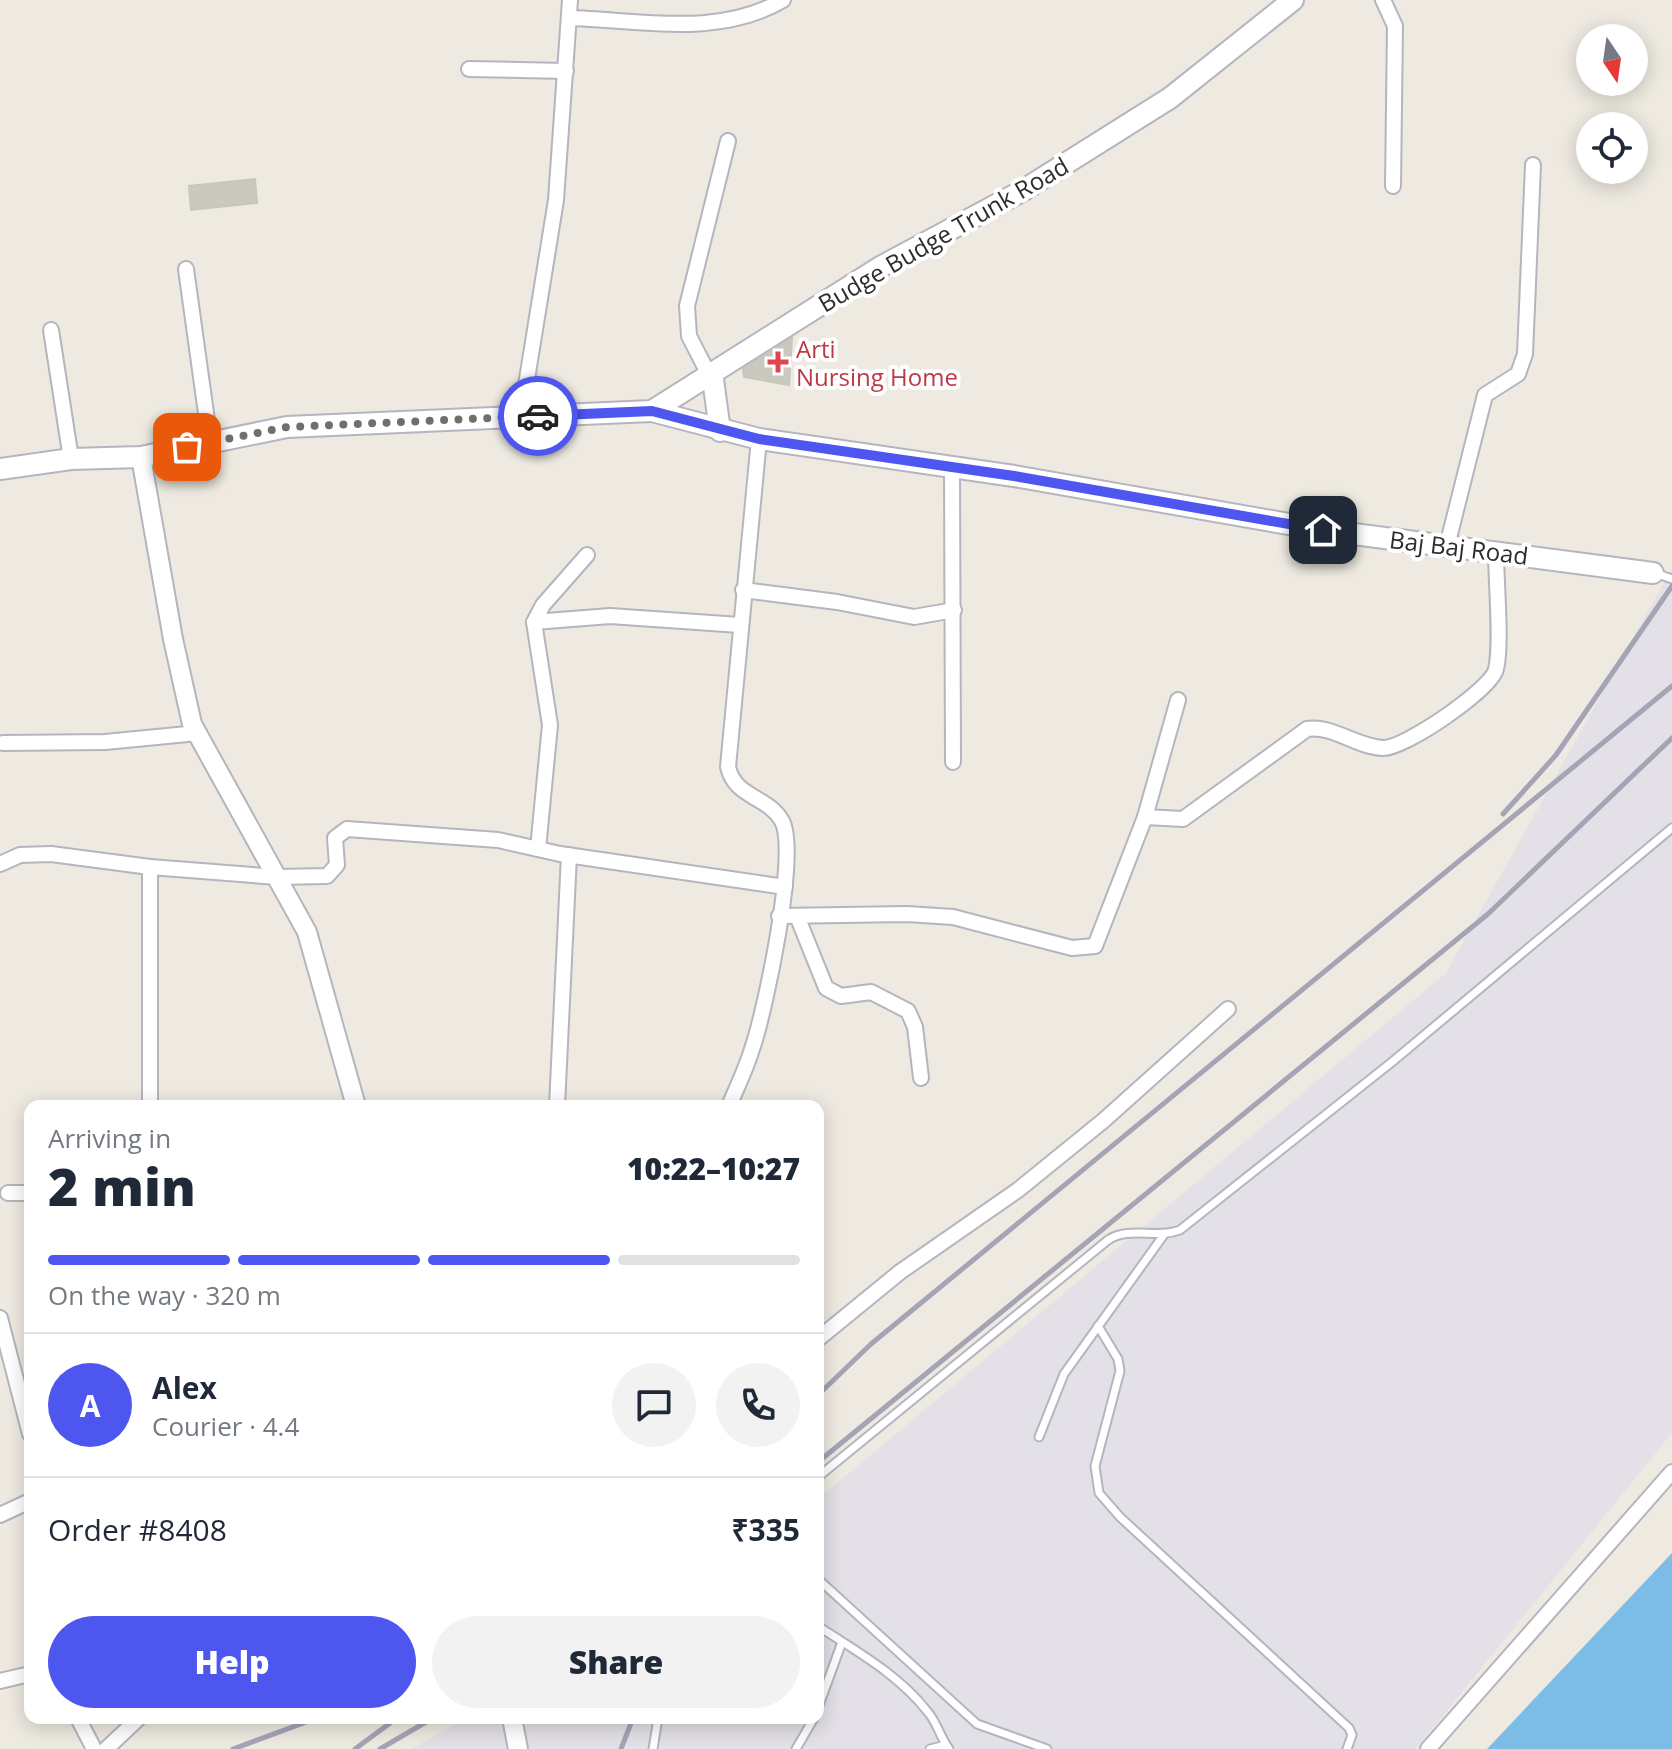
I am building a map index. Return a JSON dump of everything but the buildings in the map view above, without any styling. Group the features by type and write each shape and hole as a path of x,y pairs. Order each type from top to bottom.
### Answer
{"main road":[{"name":"Budge Budge Trunk Road","path":"652,411 882,266 1022,191 1170,98 1293,0"},
{"path":"711,374 720,431"},
{"path":"0,469 71,459 141,457 287,427 652,411"},
{"name":"Baj Baj Road","path":"652,411 759,439 952,467 1323,530 1663,576"}],"street":[{"path":"521,416 556,200 570,0"},
{"path":"569,18 709,25 744,19 783,0"},
{"path":"1383,0 1395,26 1393,186"},
{"path":"469,69 566,71"},
{"path":"711,374 689,336 687,306 728,141"},
{"path":"1447,546 1485,395 1518,374 1525,354 1533,165"},
{"path":"186,269 210,442"},
{"path":"51,330 71,459"},
{"path":"732,1100 753,1049 785,887 788,854 783,822 775,812 737,788 728,767 759,439"},
{"path":"141,457 173,639 192,724 307,932 354,1100"},
{"path":"952,467 953,762"},
{"path":"1145,817 1183,819 1307,729 1322,728 1388,748 1421,733 1485,684 1497,668 1496,552"},
{"path":"538,849 550,725 534,622 543,605 587,555"},
{"path":"743,590 837,602 905,616 954,610"},
{"path":"534,622 610,616 740,625"},
{"path":"779,916 907,914 953,917 1072,948 1088,948 1101,937 1145,817 1178,700"},
{"path":"3,743 105,742 198,733"},
{"path":"0,864 20,855 41,853 150,867 277,877 327,876 335,872 335,838 347,829 453,835 785,887"},
{"path":"557,1100 569,855"},
{"path":"150,867 150,1100"},
{"path":"797,916 826,988 841,996 871,992 908,1011 915,1027 921,1078"},
{"path":"824,1334 900,1272 1018,1190 1103,1121 1228,1009"},
{"path":"8,1193 24,1193"},
{"path":"0,1318 24,1411"},
{"path":"1428,1749 1672,1472"},
{"path":"0,1515 24,1504"},
{"path":"0,1681 24,1675"},
{"path":"81,1724 94,1749"},
{"path":"106,1749 133,1724"},
{"path":"513,1724 518,1749"}],"lane":[{"path":"824,1472 1108,1240 1124,1233 1163,1236 1180,1230 1392,1062 1672,828"},
{"path":"1039,1437 1064,1374 1163,1236"},
{"path":"1098,1326 1118,1359 1120,1371 1095,1466 1099,1493 1120,1517 1349,1728 1352,1735 1347,1749"},
{"path":"824,1584 977,1724 1047,1749"},
{"path":"824,1630 883,1668 930,1713 947,1747 930,1749"},
{"path":"824,1692 842,1642"},
{"path":"653,1749 657,1724"},
{"path":"796,1749 811,1724"}],"shaded area":[{"path":"1672,568 1672,1433 1416,1749 411,1749 456,1724 824,1724 824,1494 1446,973"}],"water":[{"path":"1672,1553 1672,1749 1487,1749"}],"railway":[{"path":"1503,814 1556,755 1672,586"},
{"path":"824,1389 871,1344 1672,686"},
{"path":"824,1457 1488,914 1672,738"},
{"path":"233,1749 301,1724"},
{"path":"355,1749 389,1724"},
{"path":"380,1749 423,1724"},
{"path":"621,1749 631,1724"}],"way so far":[{"path":"187,447 287,427 538,416"}],"place":[{"name":"Arti Nursing Home","path":"778,362"}],"route":[{"path":"538,416 652,411 759,439 1014,476 1323,530"}]}
